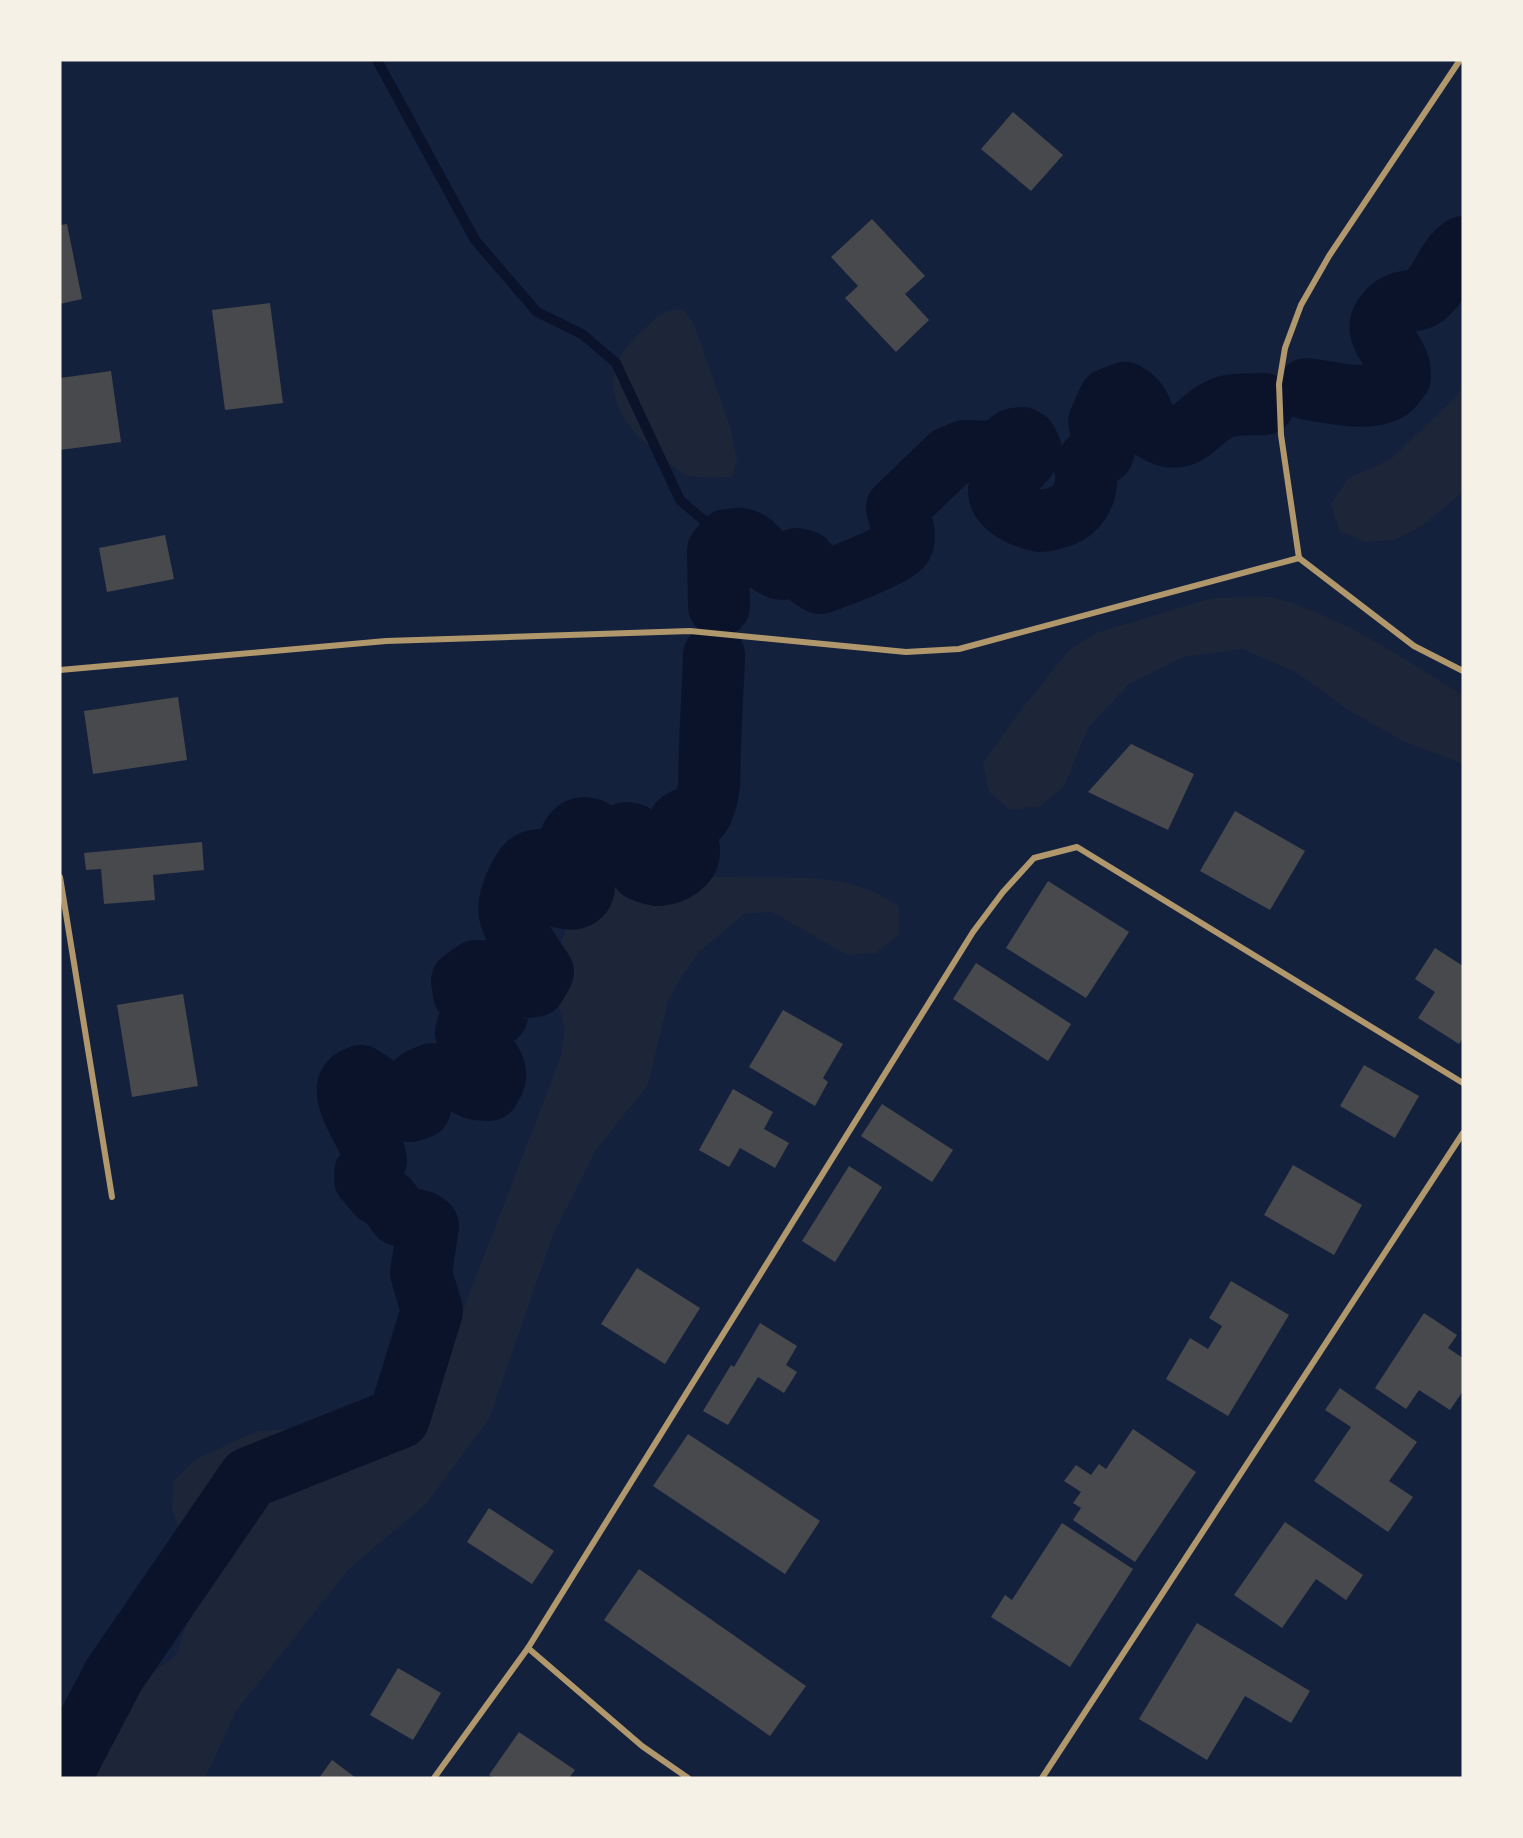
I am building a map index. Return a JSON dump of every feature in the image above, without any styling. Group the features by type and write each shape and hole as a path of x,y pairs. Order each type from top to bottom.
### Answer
{"street":[{"path":"1460,60 1329,256 1301,305 1285,348 1279,384 1281,435 1299,558 1414,646 1463,671"},
{"path":"60,670 386,641 690,631 906,652 958,649 1299,558"},
{"path":"434,1778 528,1648 972,932 1003,892 1034,858 1077,847 1463,1083"},
{"path":"60,877 112,1197"},
{"path":"1042,1778 1463,1133"},
{"path":"528,1648 642,1746 688,1778"}],"shaded area":[{"path":"682,309 693,322 730,426 737,461 732,477 697,477 680,471 632,428 616,398 613,382 616,366 625,350 658,316 668,311"},
{"path":"1463,386 1463,492 1422,526 1394,540 1365,542 1339,531 1331,503 1349,478 1391,459 1457,396"},
{"path":"1272,597 1323,615 1371,639 1463,695 1463,764 1403,741 1348,710 1297,673 1243,649 1183,657 1129,684 1088,728 1064,787 1040,806 1010,810 989,792 983,763 1068,651 1096,633 1212,598"},
{"path":"658,876 812,878 844,882 873,891 899,906 899,935 876,953 847,955 772,912 744,914 699,952 668,1001 648,1085 596,1150 553,1235 489,1419 427,1503 349,1569 236,1711 205,1778 60,1778 60,1751 86,1723 176,1655 197,1594 196,1565 172,1511 174,1480 196,1459 257,1431 290,1429 349,1450 379,1440 436,1377 560,1059 565,1030 551,973 571,913 624,881"}],"building":[{"path":"1013,112 1063,155 1031,191 981,149"},
{"path":"872,219 925,276 905,294 929,320 896,352 845,298 858,286 831,257"},
{"path":"67,224 82,299 60,304 60,225"},
{"path":"270,303 283,403 225,410 212,310"},
{"path":"111,371 121,442 60,450 60,378"},
{"path":"165,535 174,579 107,592 99,548"},
{"path":"178,697 187,760 93,774 84,711"},
{"path":"1131,744 1194,774 1168,830 1088,792"},
{"path":"1235,811 1305,851 1270,910 1200,871"},
{"path":"202,842 204,870 153,875 155,900 104,904 101,869 86,870 84,853"},
{"path":"1048,881 1129,932 1086,998 1006,948"},
{"path":"1435,948 1463,966 1463,1038 1459,1044 1418,1018 1435,992 1415,979"},
{"path":"976,963 1071,1024 1048,1061 953,999"},
{"path":"183,994 198,1086 132,1097 117,1005"},
{"path":"783,1010 843,1044 823,1078 828,1082 815,1106 749,1067"},
{"path":"1364,1065 1419,1096 1395,1138 1340,1106"},
{"path":"733,1089 773,1112 764,1129 789,1143 775,1168 740,1148 729,1167 699,1150"},
{"path":"882,1104 953,1150 932,1182 861,1136"},
{"path":"1293,1165 1362,1205 1334,1255 1264,1215"},
{"path":"849,1166 882,1187 835,1262 802,1241"},
{"path":"637,1268 700,1308 665,1364 601,1324"},
{"path":"1231,1281 1289,1315 1228,1416 1166,1379 1190,1338 1208,1349 1222,1326 1209,1318"},
{"path":"1424,1313 1457,1335 1448,1348 1463,1358 1463,1391 1450,1410 1419,1390 1406,1409 1375,1388"},
{"path":"760,1323 797,1346 786,1365 797,1372 784,1393 758,1377 728,1425 703,1411 731,1365 734,1367"},
{"path":"1340,1388 1417,1442 1389,1481 1413,1497 1388,1532 1314,1481 1351,1427 1325,1410"},
{"path":"1133,1429 1196,1472 1135,1562 1073,1520 1081,1508 1073,1503 1081,1492 1064,1481 1076,1465 1091,1475 1099,1464 1106,1469"},
{"path":"688,1434 820,1521 785,1574 653,1486"},
{"path":"489,1508 554,1551 532,1584 467,1542"},
{"path":"1285,1522 1363,1575 1346,1600 1316,1579 1282,1628 1234,1595"},
{"path":"1062,1523 1133,1569 1070,1667 991,1617 1005,1595 1012,1600"},
{"path":"639,1569 806,1686 770,1736 604,1620"},
{"path":"1197,1623 1310,1691 1291,1723 1245,1696 1207,1760 1139,1719"},
{"path":"398,1668 441,1693 413,1740 370,1715"},
{"path":"519,1732 575,1770 569,1778 494,1778 489,1775"},
{"path":"332,1760 356,1778 319,1778"}],"waterway":[{"path":"377,60 475,240 537,312 582,334 616,363 680,500 727,540"},
{"path":"1307,389 1362,396 1373,395 1391,388 1400,377 1400,368 1382,336 1381,322 1393,307 1419,299 1427,294 1452,257 1463,247"},
{"path":"719,606 718,551 727,540 748,541 771,564 782,569 797,559 805,561 811,577 820,583 837,577 877,560 902,545 904,531 897,508 950,457 965,451 997,452 1014,439 1022,438 1027,441 1031,450 1000,486 1000,496 1003,502 1014,511 1028,518 1044,521 1071,511 1081,500 1086,485 1085,468 1089,461 1103,453 1105,447 1099,422 1109,399 1125,393 1137,402 1148,425 1165,435 1174,437 1190,431 1213,413 1227,406 1264,404"},
{"path":"60,1778 114,1675 249,1478 399,1418 432,1311 421,1273 428,1226 423,1222 399,1215 388,1200 379,1195 365,1179 365,1173 376,1160 352,1108 349,1084 361,1076 410,1111 420,1108 416,1083 432,1074 451,1077 476,1089 489,1090 495,1077 495,1071 489,1059 466,1033 469,1023 497,1015 500,1006 495,1002 464,994 462,981 476,971 494,972 512,989 535,986 543,972 516,930 509,911 511,897 524,869 531,862 538,860 543,864 543,881 547,888 566,898 579,897 583,892 583,881 567,852 571,838 576,831 590,829 606,840 626,833 632,834 638,846 635,859 641,870 657,875 674,871 687,860 689,850 679,831 679,824 685,819 700,815 707,798 714,655"}]}
